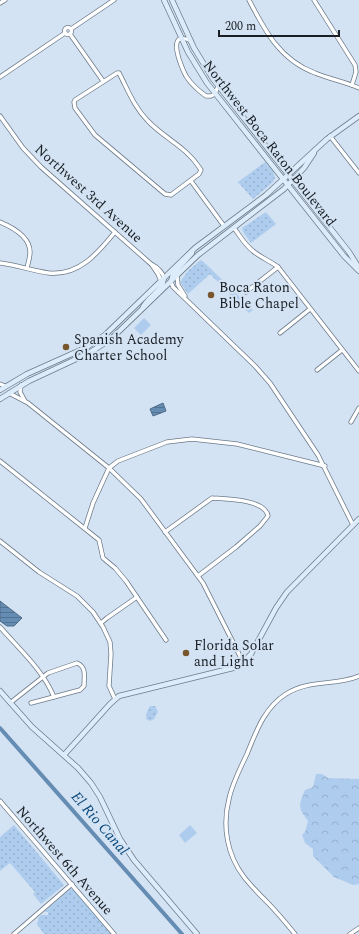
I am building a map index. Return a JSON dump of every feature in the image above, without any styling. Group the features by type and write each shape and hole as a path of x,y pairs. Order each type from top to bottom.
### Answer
{"street":[{"path":"0,3 5,0"},
{"path":"0,77 65,33 66,28 71,29 114,0"},
{"name":"Northwest Boca Raton Boulevard","path":"164,0 197,68 215,94 344,256 359,272"},
{"name":"Northwest Boca Raton Boulevard","path":"172,0 191,41 218,86 289,174 349,252 359,268"},
{"path":"249,0 266,33 292,60 315,74 359,88"},
{"path":"314,0 355,65 356,72 352,85"},
{"path":"70,34 71,29"},
{"path":"65,33 68,35 70,34 103,81"},
{"path":"191,41 184,38 178,41 176,48 186,77 206,96 215,94 218,86"},
{"path":"119,73 131,99 141,114 183,149 199,166 200,172 170,195 165,194 95,135 75,108 74,102 103,81 119,73"},
{"name":"Northwest 3rd Avenue","path":"0,116 32,158 151,264 162,272 163,279"},
{"path":"0,390 2,385 94,342 109,331 196,247 266,195 330,136 359,116"},
{"path":"330,136 359,173"},
{"path":"0,399 21,385 89,353 107,342 203,251 288,185 304,168 317,148"},
{"path":"190,181 224,226"},
{"path":"0,222 18,232 28,245 30,253 27,268"},
{"path":"234,228 253,252 278,267 359,371"},
{"path":"0,264 52,273 61,273 74,270 89,261 115,232"},
{"path":"196,247 190,257 173,274 171,282 173,287 255,366 267,380 317,453 353,525"},
{"path":"246,292 278,267"},
{"path":"177,276 178,285 186,299"},
{"path":"140,312 146,302 162,285 163,279"},
{"path":"280,333 310,309"},
{"path":"107,342 114,330 130,310"},
{"path":"316,370 342,350"},
{"path":"21,385 20,392 26,402"},
{"path":"9,393 26,402 109,468 141,499 207,590 243,662"},
{"path":"351,422 359,408"},
{"path":"85,528 93,503 109,468 118,461 167,442 192,439 237,444 324,466"},
{"path":"0,461 99,540 103,558 121,574 166,640"},
{"path":"166,532 212,498 240,500 266,509 266,520 236,548 198,576"},
{"path":"64,756 115,699 129,694 233,668 243,662 251,654 280,601 287,592 359,519"},
{"path":"0,541 39,572 77,596 90,608 101,623 107,634 110,646 109,686 115,699"},
{"path":"101,623 137,597"},
{"path":"0,627 43,676 50,686 54,697"},
{"path":"10,703 43,676 77,663 81,664 84,672 84,686 80,690 31,703"},
{"path":"295,934 245,879 235,863 229,846 226,828 228,800 260,723 276,702 286,694 300,687 316,683 346,680 359,676"},
{"path":"0,691 32,727 81,771 95,790 120,839 134,860 197,934"},
{"name":"Northwest 6th Avenue","path":"0,801 114,934"},
{"path":"14,934 72,884"},
{"path":"350,934 359,928"}],"green space":[{"path":"265,162 273,171 275,178 273,182 253,199 238,182"},
{"path":"266,212 276,224 251,243 243,232 242,228"},
{"path":"201,260 253,310 249,313 210,274 188,294 180,282 188,271"},
{"path":"144,318 151,325 141,335 134,328"},
{"path":"150,706 155,706 158,712 154,719 150,721 146,719"},
{"path":"316,774 322,774 328,778 359,779 359,884 353,885 334,877 313,856 313,849 305,843 302,835 305,832 308,821 302,813 300,804 305,790 313,787"},
{"path":"14,825 64,885 41,904 33,894 35,892 10,863 0,871 0,837"},
{"path":"190,825 197,833 185,843 179,835"},
{"path":"71,889 74,890 111,934 44,934 37,924 39,917 41,915 48,915 48,912 44,912"}],"shaded area":[{"path":"163,403 166,411 153,416 150,409"},
{"path":"0,601 22,618 14,626 7,626 0,621"}],"waterway":[{"name":"El Rio Canal","path":"0,728 182,934"}],"place":[{"name":"Boca Raton Bible Chapel","path":"211,295"},
{"name":"Spanish Academy Charter School","path":"66,347"},
{"name":"Florida Solar and Light","path":"186,653"}]}
